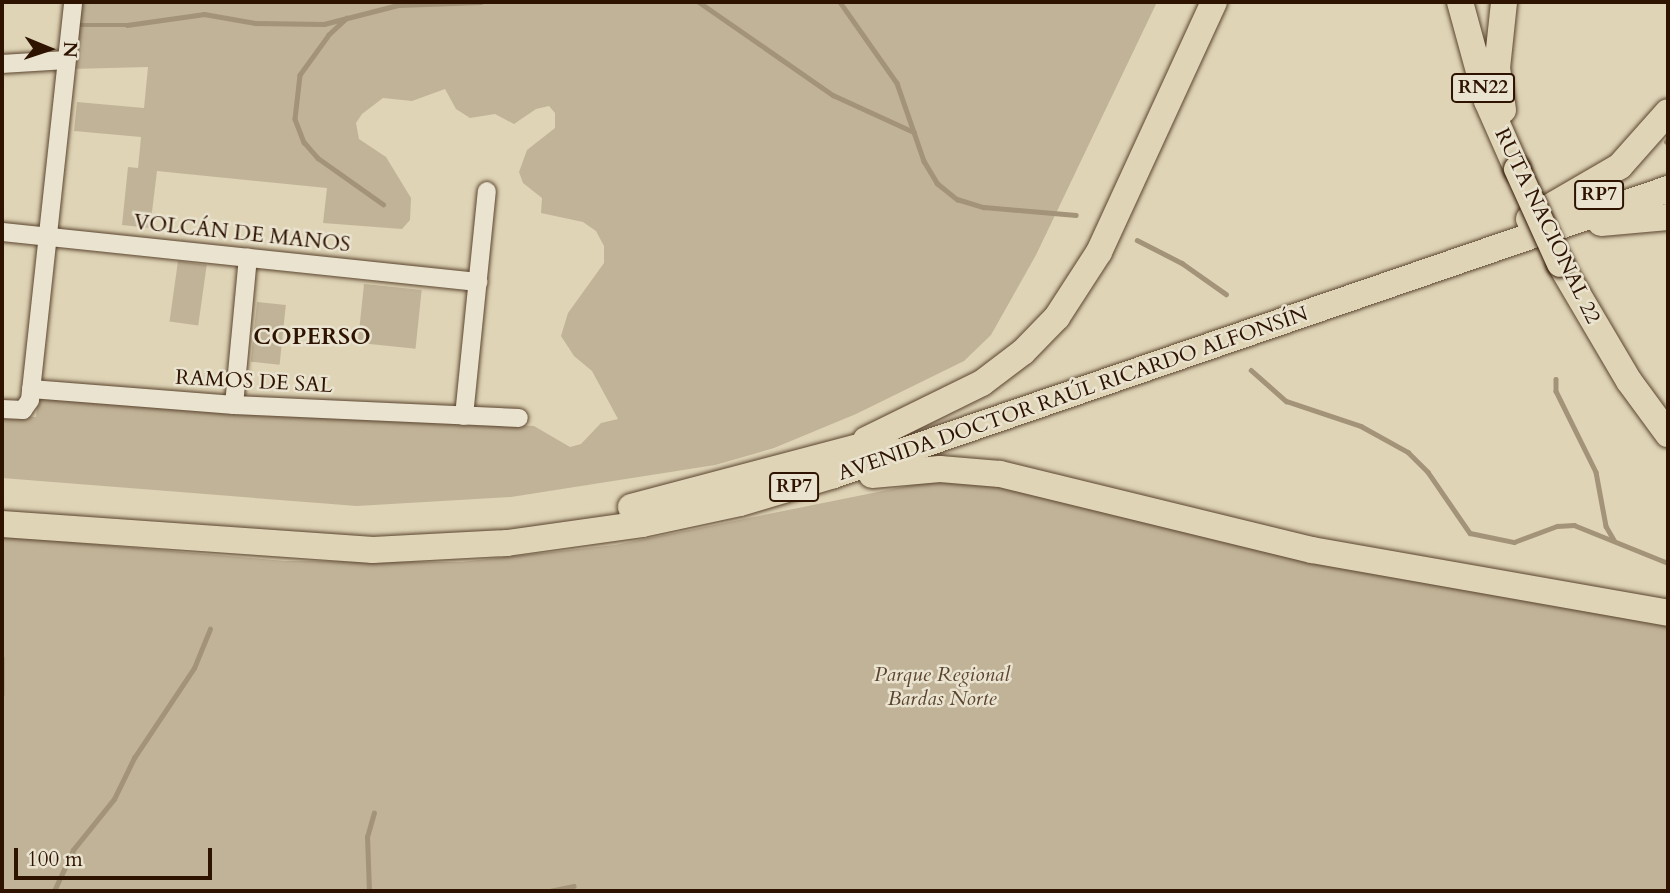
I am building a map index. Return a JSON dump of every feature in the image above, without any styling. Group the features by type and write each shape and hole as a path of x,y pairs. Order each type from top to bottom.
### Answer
{"highway":[{"path":"822,459 962,396 1004,368 1057,317 1099,252 1214,2"},
{"name":"RUTA NACIONAL 22","path":"1460,2 1487,101 1560,264 1606,344 1668,434"},
{"path":"1504,2 1499,88 1517,169"},
{"path":"1539,224 1612,172 1648,139 1668,113"},
{"name":"RP7","path":"1539,224 1668,171"},
{"name":"RP7","path":"1539,224 1668,189"},
{"path":"1539,224 1668,216"},
{"name":"AVENIDA DOCTOR RAÚL RICARDO ALFONSÍN","path":"2,508 293,530 460,531 660,502 822,459 1539,224"},
{"name":"AVENIDA DOCTOR RAÚL RICARDO ALFONSÍN","path":"2,524 283,546 409,549 550,539 740,503 867,465 1539,224"},
{"path":"1606,344 1668,400"},
{"path":"740,503 886,473 970,470 1312,550 1668,613"}],"street":[{"path":"2,409 27,408 31,389 73,2"},
{"path":"2,64 66,60"},
{"path":"464,416 487,191"},
{"name":"VOLCÁN DE MANOS","path":"2,232 478,282"},
{"path":"234,405 247,258"},
{"name":"RAMOS DE SAL","path":"31,389 234,405 519,418"}],"green space":[{"path":"80,2 1157,2 1036,255 991,335 964,361 856,414 774,448 715,465 511,497 357,506 2,478 2,415 36,417 38,397 534,426 570,447 581,444 601,423 618,419 592,371 574,356 561,336 568,313 604,263 604,246 596,231 583,222 541,213 542,198 523,183 519,172 527,150 555,128 555,113 549,106 536,109 514,124 495,114 470,118 456,109 445,89 412,101 383,98 362,114 356,123 359,139 386,157 411,198 410,220 402,229 323,223 327,188 157,171 150,228 122,225 128,167 138,168 141,137 74,131 77,102 144,108 148,67 71,69"},
{"path":"178,261 207,265 198,325 170,321"},
{"path":"364,284 422,290 416,349 358,343"},
{"path":"257,302 286,305 280,365 251,362"},
{"name":"Parque Regional Bardas Norte","path":"937,480 1021,489 1305,561 1668,625 1668,891 2,891 2,536 285,561 461,562 615,545"}],"waterway":[{"path":"77,25 127,25 204,14 255,23 324,24 398,5 481,2"},
{"path":"699,2 833,95 914,132"},
{"path":"840,2 897,83 924,161 937,183 957,199 984,207 1076,215"},
{"path":"347,18 329,35 300,75 295,119 304,142 318,158 383,204"},
{"path":"1137,240 1182,263 1226,294"},
{"path":"1251,370 1286,401 1361,426 1408,452 1428,472 1470,533 1514,542 1557,526 1574,525 1668,563"},
{"path":"1556,379 1556,391 1596,472 1606,526 1614,540"},
{"path":"54,891 73,850 114,799 134,758 194,668 210,629"},
{"path":"2,658 2,694"},
{"path":"369,891 367,837 374,813"},
{"path":"550,891 573,886"}],"district":[{"name":"COPERSO","path":"312,337"}]}
